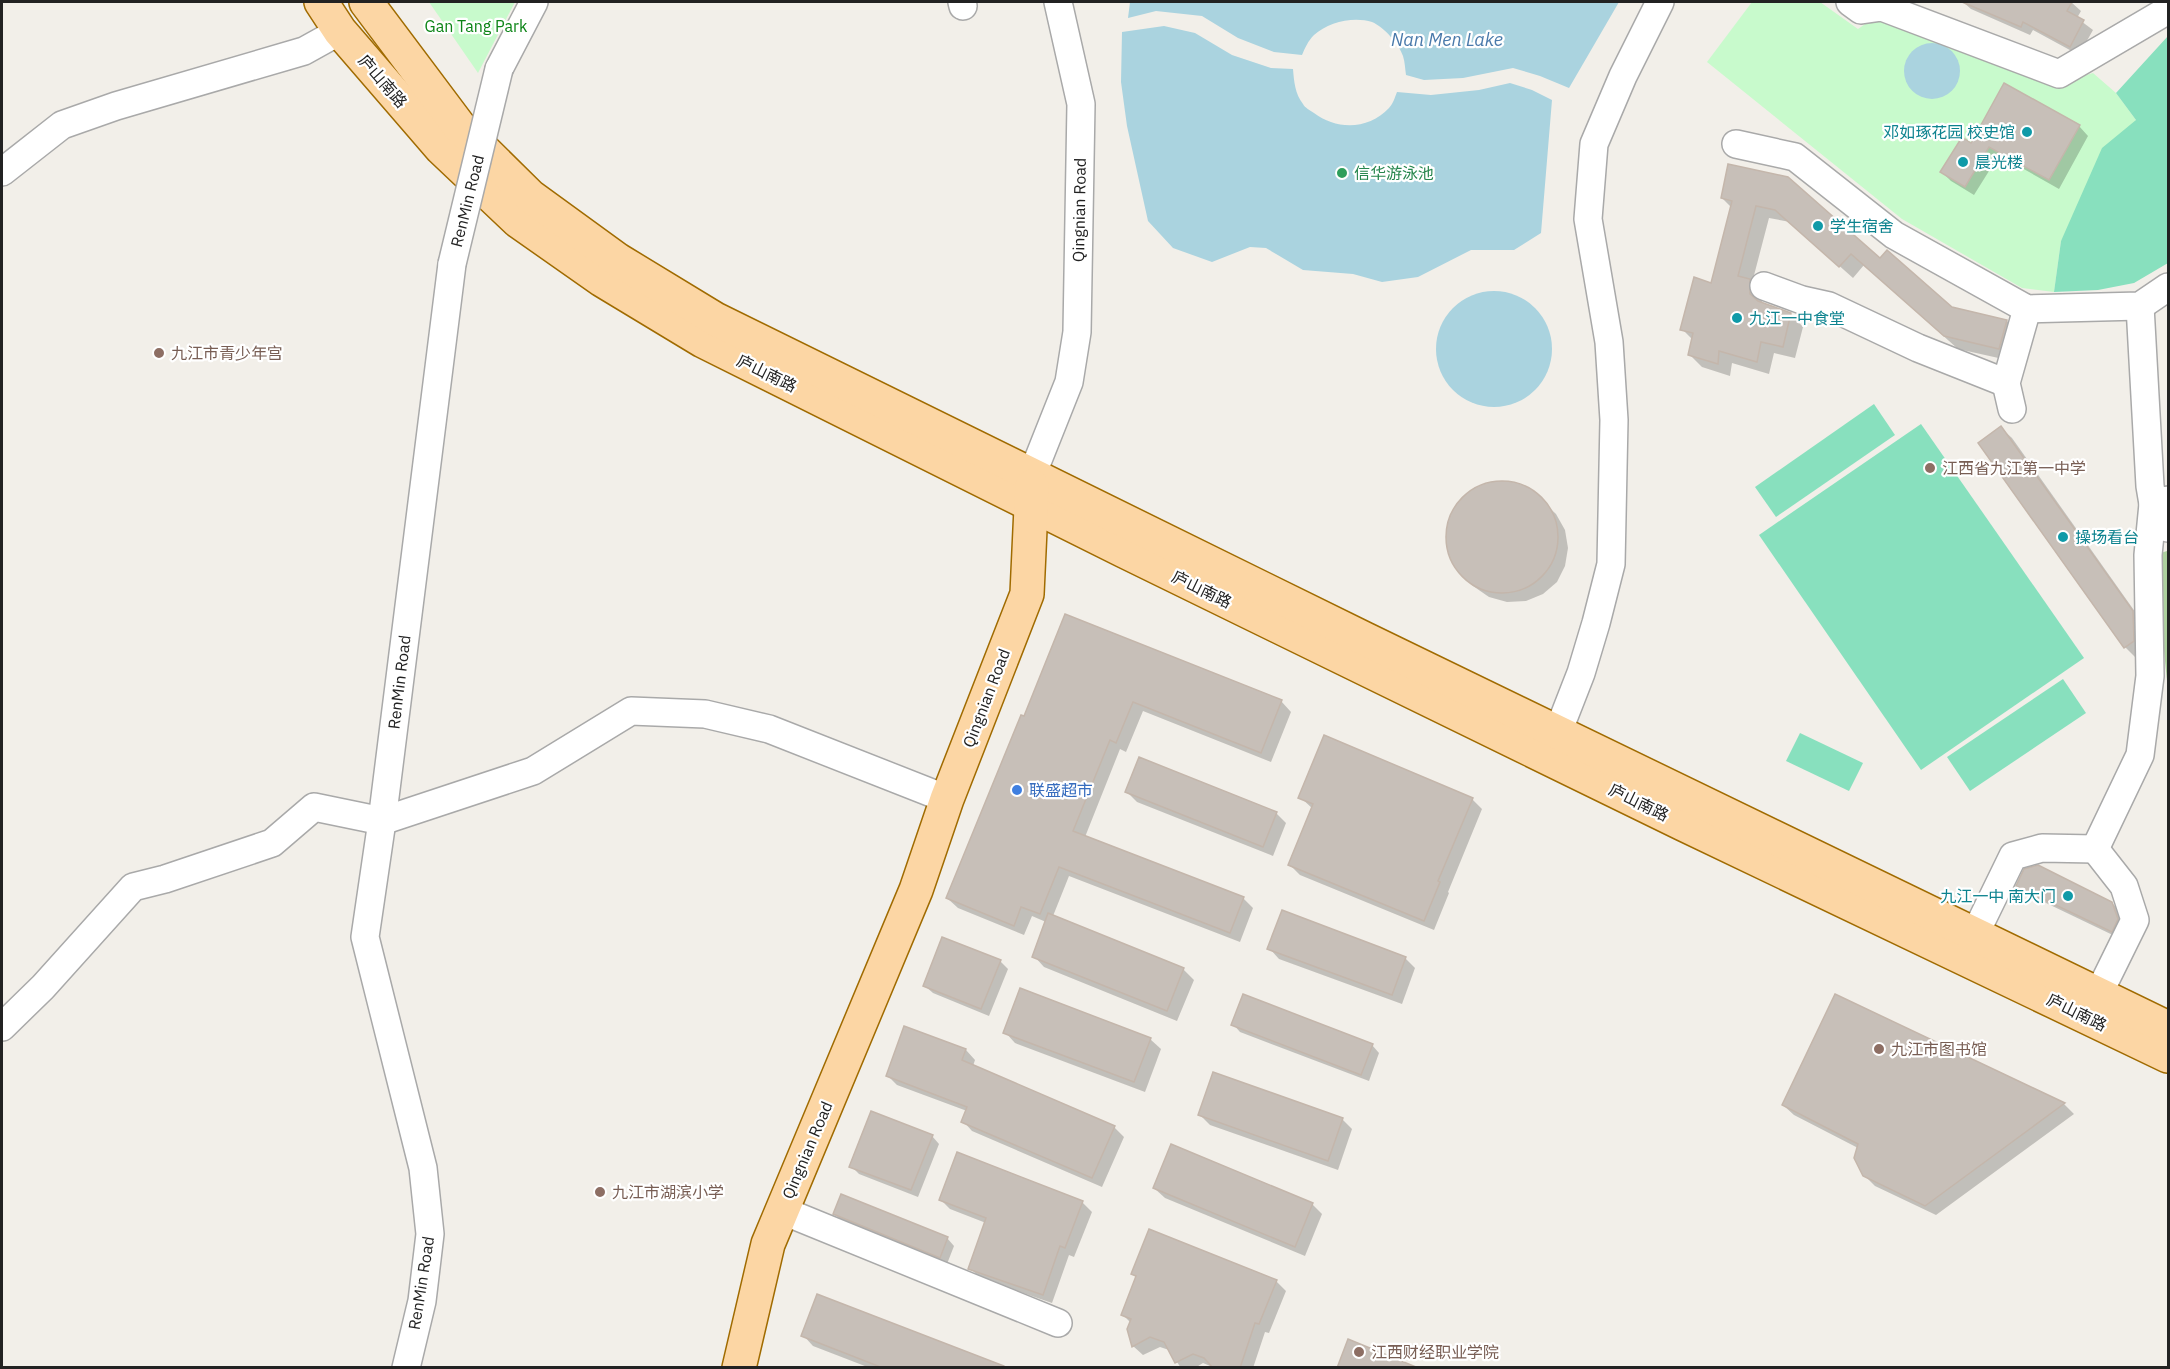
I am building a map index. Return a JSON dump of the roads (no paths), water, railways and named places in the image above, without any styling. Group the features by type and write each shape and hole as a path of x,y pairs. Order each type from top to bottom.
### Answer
{"main road":[{"name":"庐山南路","path":"321,2 340,31 441,148 518,221 593,274 703,341 1558,732 2169,1028"},
{"name":"庐山南路","path":"366,2 459,126 530,196 618,260 715,319 1031,490 1683,824 2169,1056"},
{"name":"Qingnian Road","path":"739,1368 768,1244 916,890 947,799 1027,594 1031,490"}],"street":[{"name":"RenMin Road","path":"406,1368 422,1301 430,1234 423,1168 365,937 382,821 452,264 499,69 534,2"},
{"name":"Qingnian Road","path":"1031,490 1069,382 1077,332 1081,104 1058,2"},
{"path":"1558,732 1587,653 1611,564 1614,420 1609,342 1588,219 1594,144 1623,76 1660,2"},
{"path":"1850,2 1861,10 1882,7 2059,74 2169,10"},
{"path":"2,172 62,125 116,106 304,51 340,31"},
{"path":"1736,144 1795,157 1894,235 2027,309 2140,306 2169,287"},
{"path":"1764,286 1802,300 1829,306 1918,348 2009,396 2027,309"},
{"path":"2140,306 2150,486 2161,502 2169,528"},
{"path":"2095,849 2140,755 2150,676 2148,555 2161,502"},
{"path":"2,1027 43,987 133,887 165,879 272,843 314,807 382,821 533,771 631,711 705,714 768,729 947,799"},
{"path":"1976,934 2013,856 2042,848 2095,849"},
{"path":"2095,849 2124,886 2135,920 2099,993"},
{"path":"781,1210 1058,1323"}],"water":[{"name":"Nan Men Lake","path":"1130,2 1619,2 1569,88 1513,68 1463,78 1424,80 1406,75 1403,56 1395,41 1381,28 1365,20 1342,21 1320,30 1312,37 1302,55 1274,52 1238,38 1202,16 1156,11 1128,18"},
{"name":"信华游泳池","path":"1164,26 1195,33 1232,55 1271,68 1293,69 1294,83 1304,105 1323,119 1342,125 1362,124 1381,115 1390,106 1397,92 1431,95 1479,90 1510,83 1552,100 1541,233 1514,250 1471,250 1418,277 1382,282 1353,274 1303,270 1266,248 1250,247 1212,262 1173,248 1148,221 1127,126 1121,82 1122,32"},
{"path":"1926,43 1938,43 1952,51 1960,65 1958,82 1952,91 1938,99 1926,99 1909,87 1904,77 1904,65 1916,48"},
{"path":"1494,291 1516,296 1535,308 1547,327 1552,349 1547,371 1535,390 1516,402 1494,407 1472,402 1453,390 1441,371 1436,349 1441,327 1453,308 1472,296"}],"place":[{"name":"邓如琢花园 校史馆","path":"2027,132"},
{"name":"晨光楼","path":"1963,162"},
{"name":"信华游泳池","path":"1342,173"},
{"name":"学生宿舍","path":"1818,226"},
{"name":"九江一中食堂","path":"1737,318"},
{"name":"九江市青少年宫","path":"159,353"},
{"name":"江西省九江第一中学","path":"1930,468"},
{"name":"操场看台","path":"2063,537"},
{"name":"联盛超市","path":"1017,790"},
{"name":"九江一中 南大门","path":"2068,896"},
{"name":"九江市图书馆","path":"1879,1049"},
{"name":"九江市湖滨小学","path":"600,1192"},
{"name":"江西财经职业学院","path":"1359,1352"}],"park label":[{"name":"Gan Tang Park","path":"476,26"}]}
